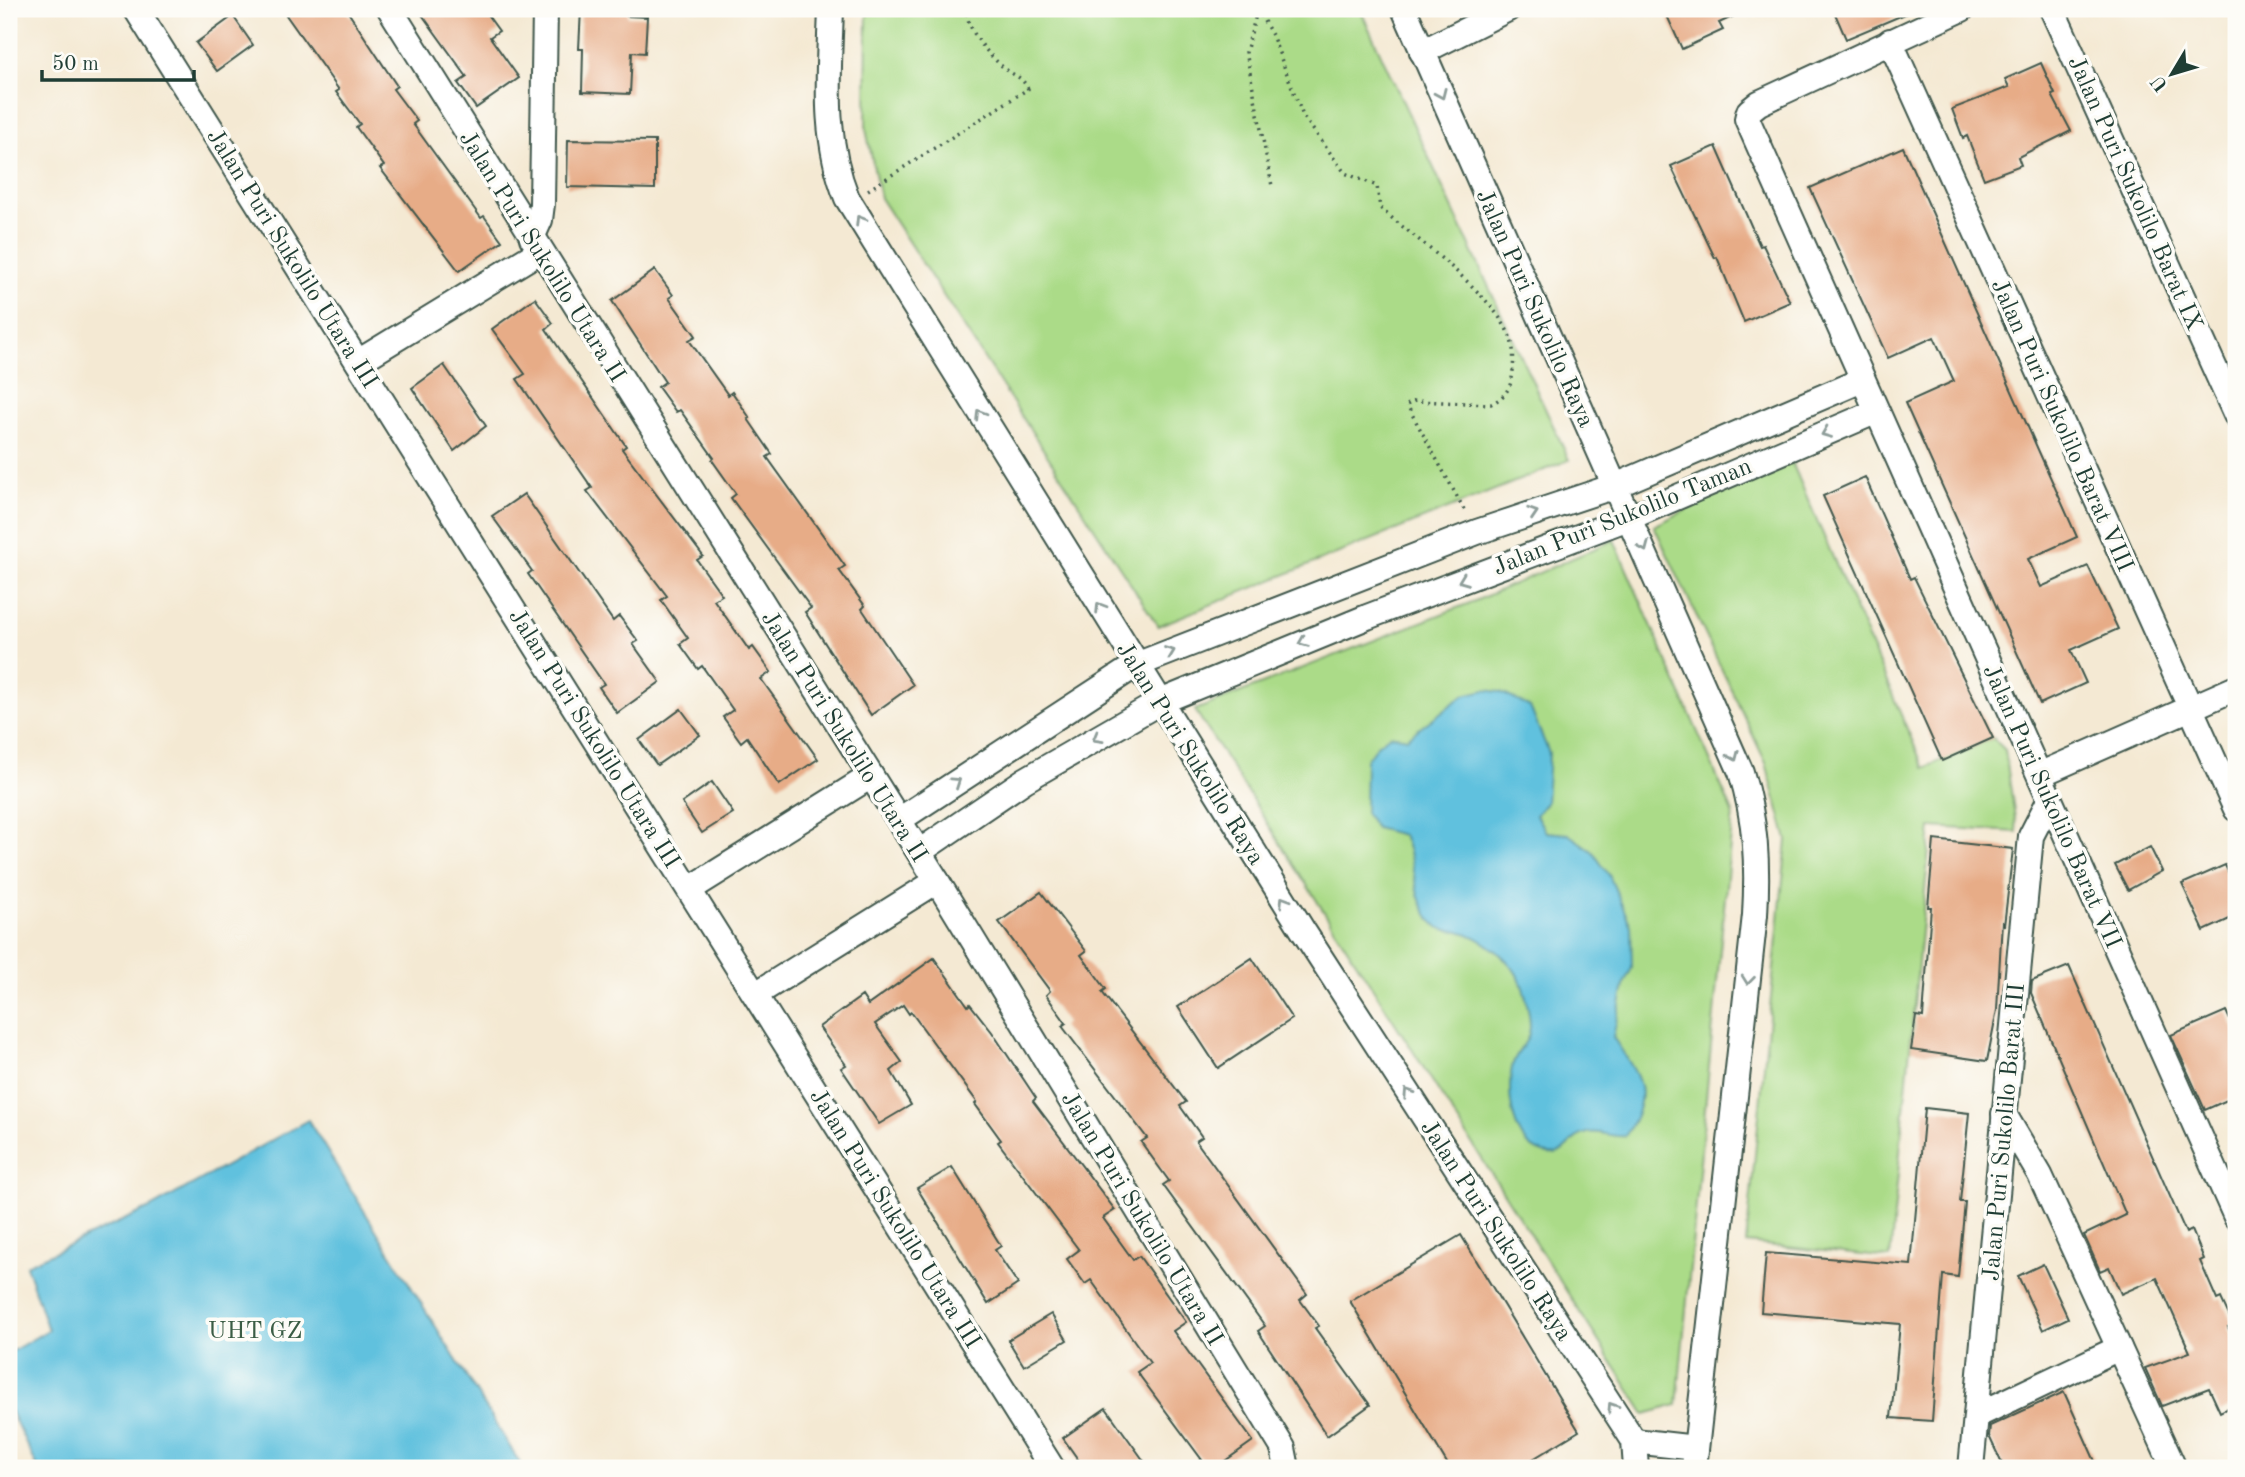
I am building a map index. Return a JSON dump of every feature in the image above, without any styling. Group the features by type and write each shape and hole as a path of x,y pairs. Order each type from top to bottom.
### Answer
{"street":[{"name":"Jalan Puri Sukolilo Utara III","path":"136,9 1052,1468"},
{"name":"Jalan Puri Sukolilo Utara II","path":"390,9 937,881 1283,1448 1287,1468"},
{"path":"358,362 536,245 542,204 545,9"},
{"name":"Jalan Puri Sukolilo Raya","path":"831,9 827,120 832,158 846,198 1302,929 1634,1441 1636,1468"},
{"name":"Jalan Puri Sukolilo Raya","path":"1406,9 1422,52 1631,517 1741,772 1757,838 1755,915 1695,1458"},
{"path":"1422,52 1508,9"},
{"path":"1890,41 1962,9"},
{"name":"Jalan Puri Sukolilo Barat IX","path":"2052,9 2236,415"},
{"name":"Jalan Puri Sukolilo Barat VII","path":"1890,41 1759,103 1747,114 1869,396 2041,774 2049,801 2236,1217"},
{"name":"Jalan Puri Sukolilo Barat VIII","path":"1890,41 2236,809"},
{"name":"Jalan Puri Sukolilo Taman","path":"899,820 1136,665 1477,532 1615,486 1726,437 1869,396"},
{"name":"Jalan Puri Sukolilo Taman","path":"919,852 1048,767 1160,702 1367,617 1631,517 1738,470 1869,396"},
{"path":"1726,437 1738,470"},
{"path":"1354,579 1367,617"},
{"path":"2041,774 2236,688"},
{"path":"1029,735 1048,767"},
{"path":"690,889 871,776"},
{"name":"Jalan Puri Sukolilo Barat III","path":"1971,1468 2031,836 2049,801"},
{"path":"756,994 937,881"},
{"path":"2004,1114 2030,1154 2174,1468"},
{"path":"1978,1415 2119,1348"},
{"path":"1634,1441 1695,1458"}],"path":[{"path":"846,198 874,188 1028,89 1024,79 1007,70 990,55 973,32 966,9"},
{"path":"1257,9 1249,31 1246,52 1272,186"},
{"path":"1257,9 1272,35 1303,116 1345,173 1377,186 1380,208 1468,284 1493,310 1511,338 1513,378 1507,392 1499,400 1491,404 1415,401 1408,405 1477,532"}],"green space":[{"path":"867,9 1360,9 1569,460 1158,626 880,198 866,129"},
{"path":"1790,458 1924,768 1993,738 2005,750 2017,832 1931,827 1890,1258 1746,1243 1787,840 1766,763 1654,526"},
{"path":"1614,540 1733,813 1677,1405 1645,1414 1195,710 1475,601"}],"water":[{"path":"1485,690 1500,692 1530,707 1549,753 1546,803 1536,815 1546,832 1568,834 1592,851 1609,875 1631,926 1632,968 1625,981 1613,1037 1636,1074 1641,1095 1639,1107 1625,1136 1594,1132 1583,1134 1554,1154 1536,1150 1526,1142 1514,1118 1511,1103 1513,1064 1528,1037 1530,1027 1520,980 1509,963 1486,943 1459,931 1438,927 1423,907 1403,835 1376,828 1365,813 1366,760 1377,745 1390,735 1407,738 1464,695"},
{"name":"UHT GZ","path":"308,1120 523,1468 38,1468 9,1408 9,1353 48,1330 26,1265 150,1208"}],"building":[{"path":"295,9 346,9 397,86 393,89 417,121 413,124 481,218 484,216 502,241 459,271 380,168 384,166 356,127 360,124 286,15"},
{"path":"418,9 483,9 499,31 490,37 519,78 476,108 458,83 467,77"},
{"path":"581,9 628,9 627,16 647,17 645,53 632,52 630,94 582,92 583,49 579,49"},
{"path":"1664,9 1749,9 1719,23 1723,30 1682,49"},
{"path":"1833,9 1917,9 1846,39"},
{"path":"233,16 253,45 217,71 196,43"},
{"path":"2041,63 2055,94 2052,95 2071,131 2018,157 2021,165 1984,179 1967,136 1963,138 1952,109 2009,87 2005,79"},
{"path":"568,140 655,141 655,189 567,187"},
{"path":"1716,146 1760,246 1763,245 1790,302 1744,322 1717,257 1715,258 1671,166"},
{"path":"1903,147 2077,537 2028,559 2041,587 2088,566 2118,629 2071,650 2086,683 2040,704 1905,403 1954,381 1934,337 1888,358 1810,188"},
{"path":"655,270 673,295 669,298 696,336 689,340 728,395 732,392 750,418 748,419 772,454 767,457 845,566 839,570 865,606 862,609 913,685 871,715 805,612 811,608 731,498 736,494 712,460 714,458 680,410 676,412 658,387 665,382 612,301"},
{"path":"535,298 553,323 546,329 626,446 622,449 703,556 697,560 722,595 714,600 749,650 753,647 771,672 761,679 818,759 779,785 747,737 741,742 723,717 733,710 702,666 698,669 680,644 688,638 661,600 667,596 587,491 592,488 517,379 525,374 492,329"},
{"path":"444,365 486,426 454,451 412,388"},
{"path":"1865,477 1910,579 1914,577 1993,738 1942,761 1823,496"},
{"path":"524,494 613,621 619,616 638,641 633,644 660,682 617,713 599,687 604,684 528,574 532,571 492,516"},
{"path":"681,709 700,735 657,765 639,740"},
{"path":"712,782 733,813 702,833 682,803"},
{"path":"1934,840 2013,849 2004,926 2002,921 1997,1010 1987,1061 1911,1050 1916,1016 1923,1017"},
{"path":"2150,847 2162,871 2128,890 2115,865"},
{"path":"2225,865 2236,889 2236,916 2204,931 2182,884"},
{"path":"1041,892 1086,951 1081,955 1106,989 1102,992 1186,1102 1180,1106 1202,1137 1196,1141 1307,1294 1300,1300 1319,1326 1315,1328 1370,1405 1327,1436 1258,1331 1265,1326 1163,1185 1169,1181 1141,1142 1147,1138 1062,1026 1066,1023 1046,995 1050,991 999,922"},
{"path":"934,958 968,1006 970,1004 992,1032 1036,1098 1033,1101 1115,1210 1103,1218 1133,1260 1139,1256 1186,1322 1173,1331 1253,1441 1215,1468 1208,1468 1137,1372 1150,1363 1091,1280 1085,1284 1067,1259 1079,1250 998,1142 1001,1140 975,1104 977,1102 911,1012 909,1014 903,1005 875,1024 902,1062 891,1071 911,1105 879,1124 841,1068 846,1065 819,1027 862,996 868,1005"},
{"path":"1252,958 1292,1019 1218,1068 1178,1007"},
{"path":"2069,966 2186,1233 2192,1230 2204,1259 2200,1261 2217,1300 2221,1298 2233,1324 2228,1327 2236,1346 2236,1404 2220,1412 2209,1388 2162,1406 2145,1368 2190,1352 2157,1278 2121,1294 2109,1267 2100,1271 2084,1235 2126,1215 2031,993 2032,981"},
{"path":"2226,1011 2236,1033 2236,1096 2205,1110 2171,1035"},
{"path":"1925,1108 1969,1113 1960,1202 1965,1202 1958,1277 1943,1275 1932,1421 1891,1418 1900,1324 1761,1312 1766,1253 1911,1265"},
{"path":"952,1167 1001,1246 995,1250 1018,1284 988,1304 917,1188"},
{"path":"1461,1235 1579,1431 1518,1468 1450,1468 1350,1301"},
{"path":"2043,1264 2068,1318 2043,1330 2018,1276"},
{"path":"1051,1314 1067,1340 1024,1366 1008,1340"},
{"path":"2064,1392 2098,1468 2004,1468 1989,1436 1990,1426"},
{"path":"1106,1408 1149,1468 1084,1468 1063,1438"}]}
